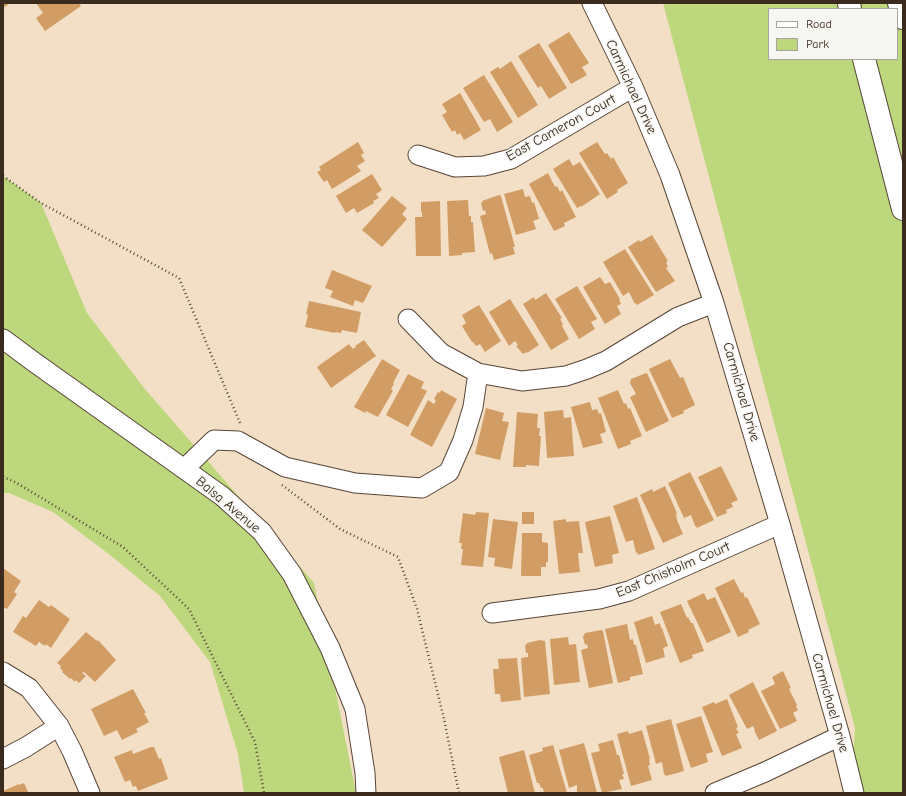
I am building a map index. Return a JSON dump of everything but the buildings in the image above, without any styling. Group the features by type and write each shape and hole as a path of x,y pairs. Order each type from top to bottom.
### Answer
{"highway":[{"path":"899,3 903,18"},
{"path":"864,60 903,209"}],"street":[{"name":"Carmichael Drive","path":"592,3 633,87 670,175 714,303 780,524 840,736 854,793"},
{"name":"East Cameron Court","path":"418,155 455,168 484,166 511,159 633,87"},
{"path":"408,319 442,353 478,373 522,381 566,376 606,361 678,317 714,303"},
{"name":"Balsa Avenue","path":"3,339 222,496 262,532 292,574 330,648 355,709 366,774 366,793"},
{"path":"184,469 214,440 238,441 285,467 355,483 422,488 449,472 463,440 472,407 478,373"},
{"name":"East Chisholm Court","path":"492,613 599,599 629,591 780,524"},
{"path":"3,672 29,688 58,726 72,751 90,793"},
{"path":"3,759 58,726"},
{"path":"715,793 765,772 840,736"}],"path":[{"path":"3,477 14,482 123,547 189,609 255,742 264,793"}],"green space":[{"path":"663,3 903,3 903,793 851,793 855,728"},
{"path":"3,176 41,203 87,313 144,388 314,583 356,793 244,793 238,754 210,662 160,596 110,555 53,512 9,493 3,493"}]}
